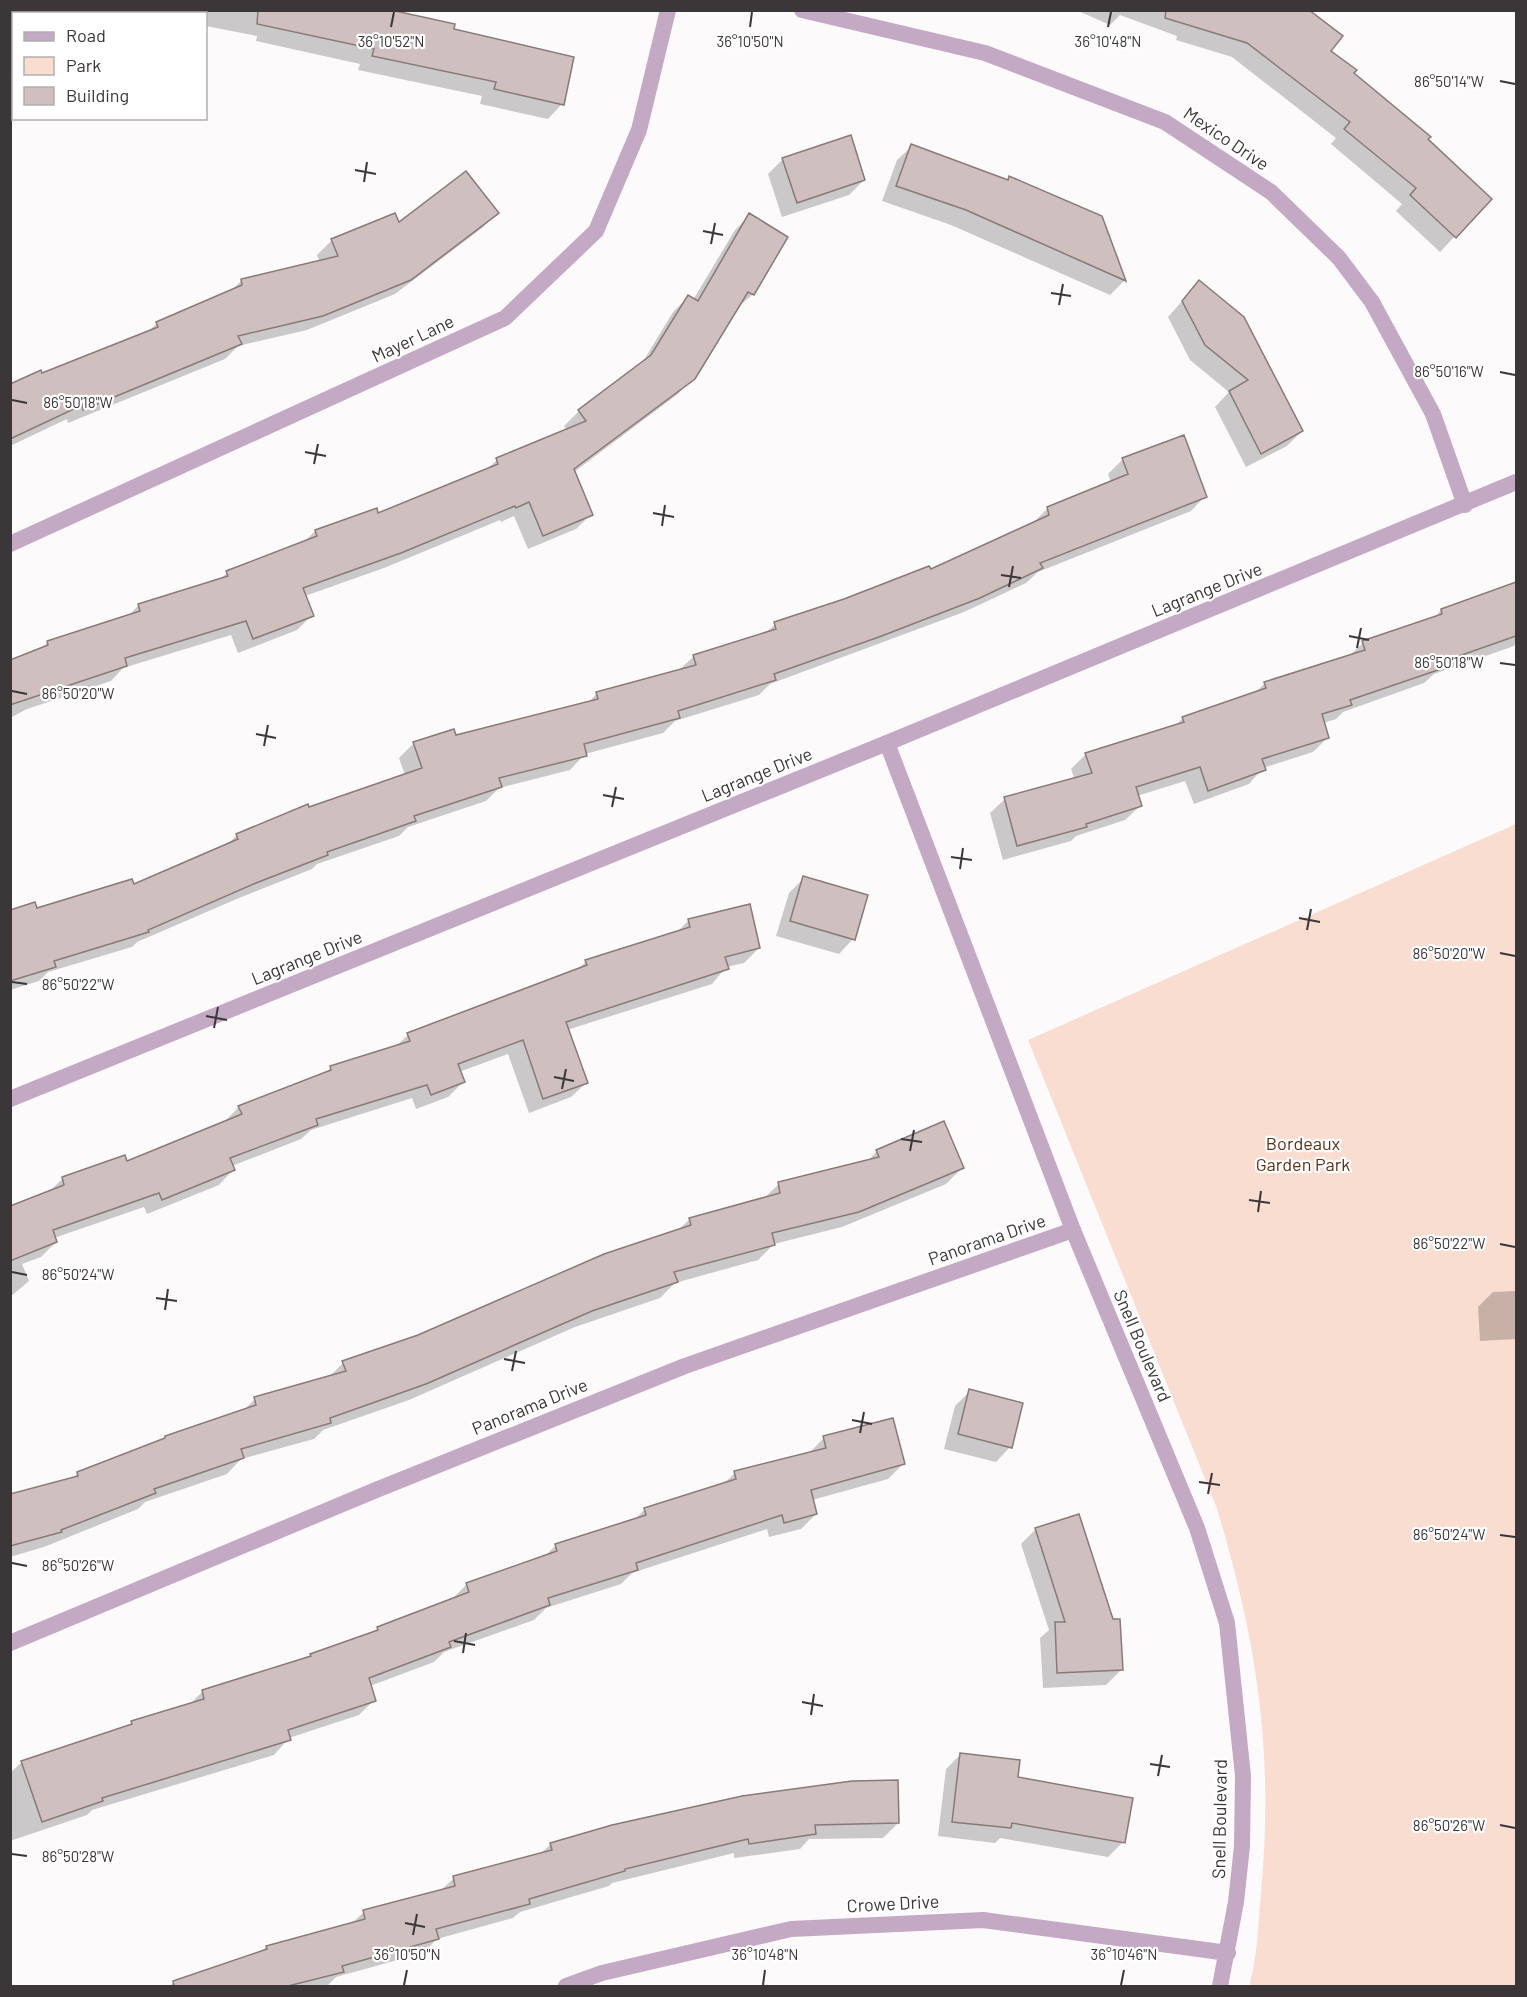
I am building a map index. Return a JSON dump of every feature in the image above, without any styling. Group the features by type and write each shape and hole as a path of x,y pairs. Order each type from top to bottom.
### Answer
{"street":[{"name":"Mayer Lane","path":"10,544 505,318 596,231 639,130 668,10"},
{"name":"Mexico Drive","path":"802,10 985,53 1166,122 1271,192 1339,258 1372,302 1433,414 1465,505"},
{"name":"Lagrange Drive","path":"10,1099 887,743 1516,483"},
{"name":"Snell Boulevard","path":"887,743 1073,1230 1197,1528 1227,1623 1243,1776 1242,1846 1228,1953 1220,1986"},
{"name":"Panorama Drive","path":"10,1643 376,1490 686,1366 1073,1230"},
{"name":"Crowe Drive","path":"566,1986 602,1973 791,1929 983,1920 1228,1953"}],"green space":[{"name":"Bordeaux Garden Park","path":"1516,824 1516,1986 1249,1986 1258,1927 1265,1791 1259,1697 1242,1603 1216,1506 1028,1040"}],"building":[{"path":"258,10 391,10 455,24 454,29 574,57 564,105 494,89 496,82 372,56 374,49 257,24"},
{"path":"1166,10 1309,10 1343,36 1331,51 1357,70 1354,73 1431,137 1428,139 1492,199 1456,238 1410,195 1416,188 1344,129 1350,122 1247,43 1165,18"},
{"path":"851,135 865,180 797,203 782,158"},
{"path":"911,144 1008,180 1009,176 1102,216 1126,281 966,210 896,186"},
{"path":"466,171 499,213 411,280 323,316 238,336 242,344 83,410 82,405 10,439 10,384 41,370 42,373 158,327 156,322 242,285 241,279 338,256 331,239 395,213 399,222"},
{"path":"749,213 788,237 754,295 748,292 695,379 574,469 593,515 543,536 529,502 516,508 515,506 401,553 303,588 314,616 253,639 246,621 125,658 127,666 10,705 10,660 48,645 47,641 140,611 138,604 228,576 226,571 317,536 315,530 377,508 378,513 498,464 496,458 586,421 578,410 651,355 688,295 698,301"},
{"path":"1199,280 1244,317 1303,431 1261,454 1229,391 1248,380 1205,345 1182,301"},
{"path":"1184,435 1207,497 1040,563 1043,568 980,598 774,674 776,680 678,711 680,718 584,744 587,756 499,778 502,787 414,816 416,821 327,852 328,855 256,883 148,930 149,932 54,961 56,967 10,981 10,910 35,902 37,908 132,879 134,884 238,839 236,834 308,804 309,807 422,768 413,742 454,729 456,735 598,699 596,692 696,665 693,655 776,629 774,622 844,599 929,566 931,569 1049,515 1047,507 1128,474 1122,458"},
{"path":"1516,582 1516,636 1439,663 1441,669 1350,700 1352,705 1322,714 1329,738 1262,759 1266,770 1208,791 1200,767 1136,787 1142,806 1086,824 1087,827 1017,846 1004,797 1092,773 1085,753 1184,722 1182,717 1266,688 1264,682 1365,650 1362,641 1442,614 1441,609"},
{"path":"803,876 868,895 855,940 790,921"},
{"path":"750,904 760,948 725,957 729,969 566,1022 588,1083 543,1099 523,1040 458,1064 465,1082 431,1095 427,1085 316,1119 318,1125 230,1158 235,1170 162,1200 159,1193 53,1230 57,1242 10,1261 10,1206 64,1185 62,1177 125,1155 127,1161 242,1114 238,1106 331,1070 330,1066 410,1041 407,1033 587,965 585,960 690,927 688,919"},
{"path":"944,1121 964,1168 859,1212 772,1233 775,1245 674,1272 678,1282 592,1311 426,1384 330,1418 331,1423 241,1449 244,1458 154,1489 156,1493 61,1530 62,1532 10,1546 10,1494 78,1476 77,1472 165,1438 165,1436 256,1405 254,1397 346,1371 342,1361 418,1335 604,1254 691,1225 689,1218 780,1193 778,1182 879,1157 876,1150"},
{"path":"969,1389 1023,1403 1012,1448 958,1434"},
{"path":"893,1418 905,1464 811,1490 817,1514 784,1523 782,1515 636,1563 638,1570 548,1598 550,1605 449,1642 451,1647 369,1678 376,1701 288,1730 291,1740 102,1798 103,1801 42,1822 21,1761 132,1724 131,1721 204,1699 202,1690 311,1656 310,1654 378,1630 377,1627 469,1592 466,1583 557,1551 555,1544 646,1515 644,1508 736,1479 734,1471 826,1448 823,1436"},
{"path":"1079,1514 1113,1619 1120,1619 1123,1670 1057,1673 1055,1622 1065,1622 1035,1528"},
{"path":"960,1753 1020,1760 1018,1777 1133,1798 1125,1843 1012,1823 1011,1828 952,1822"},
{"path":"898,1780 899,1823 815,1825 816,1834 749,1844 748,1839 625,1869 625,1871 529,1899 530,1904 436,1929 439,1939 342,1966 344,1972 288,1986 174,1986 173,1981 267,1949 266,1946 365,1919 363,1910 455,1886 453,1876 552,1850 550,1843 612,1825 742,1796 852,1781"}]}
